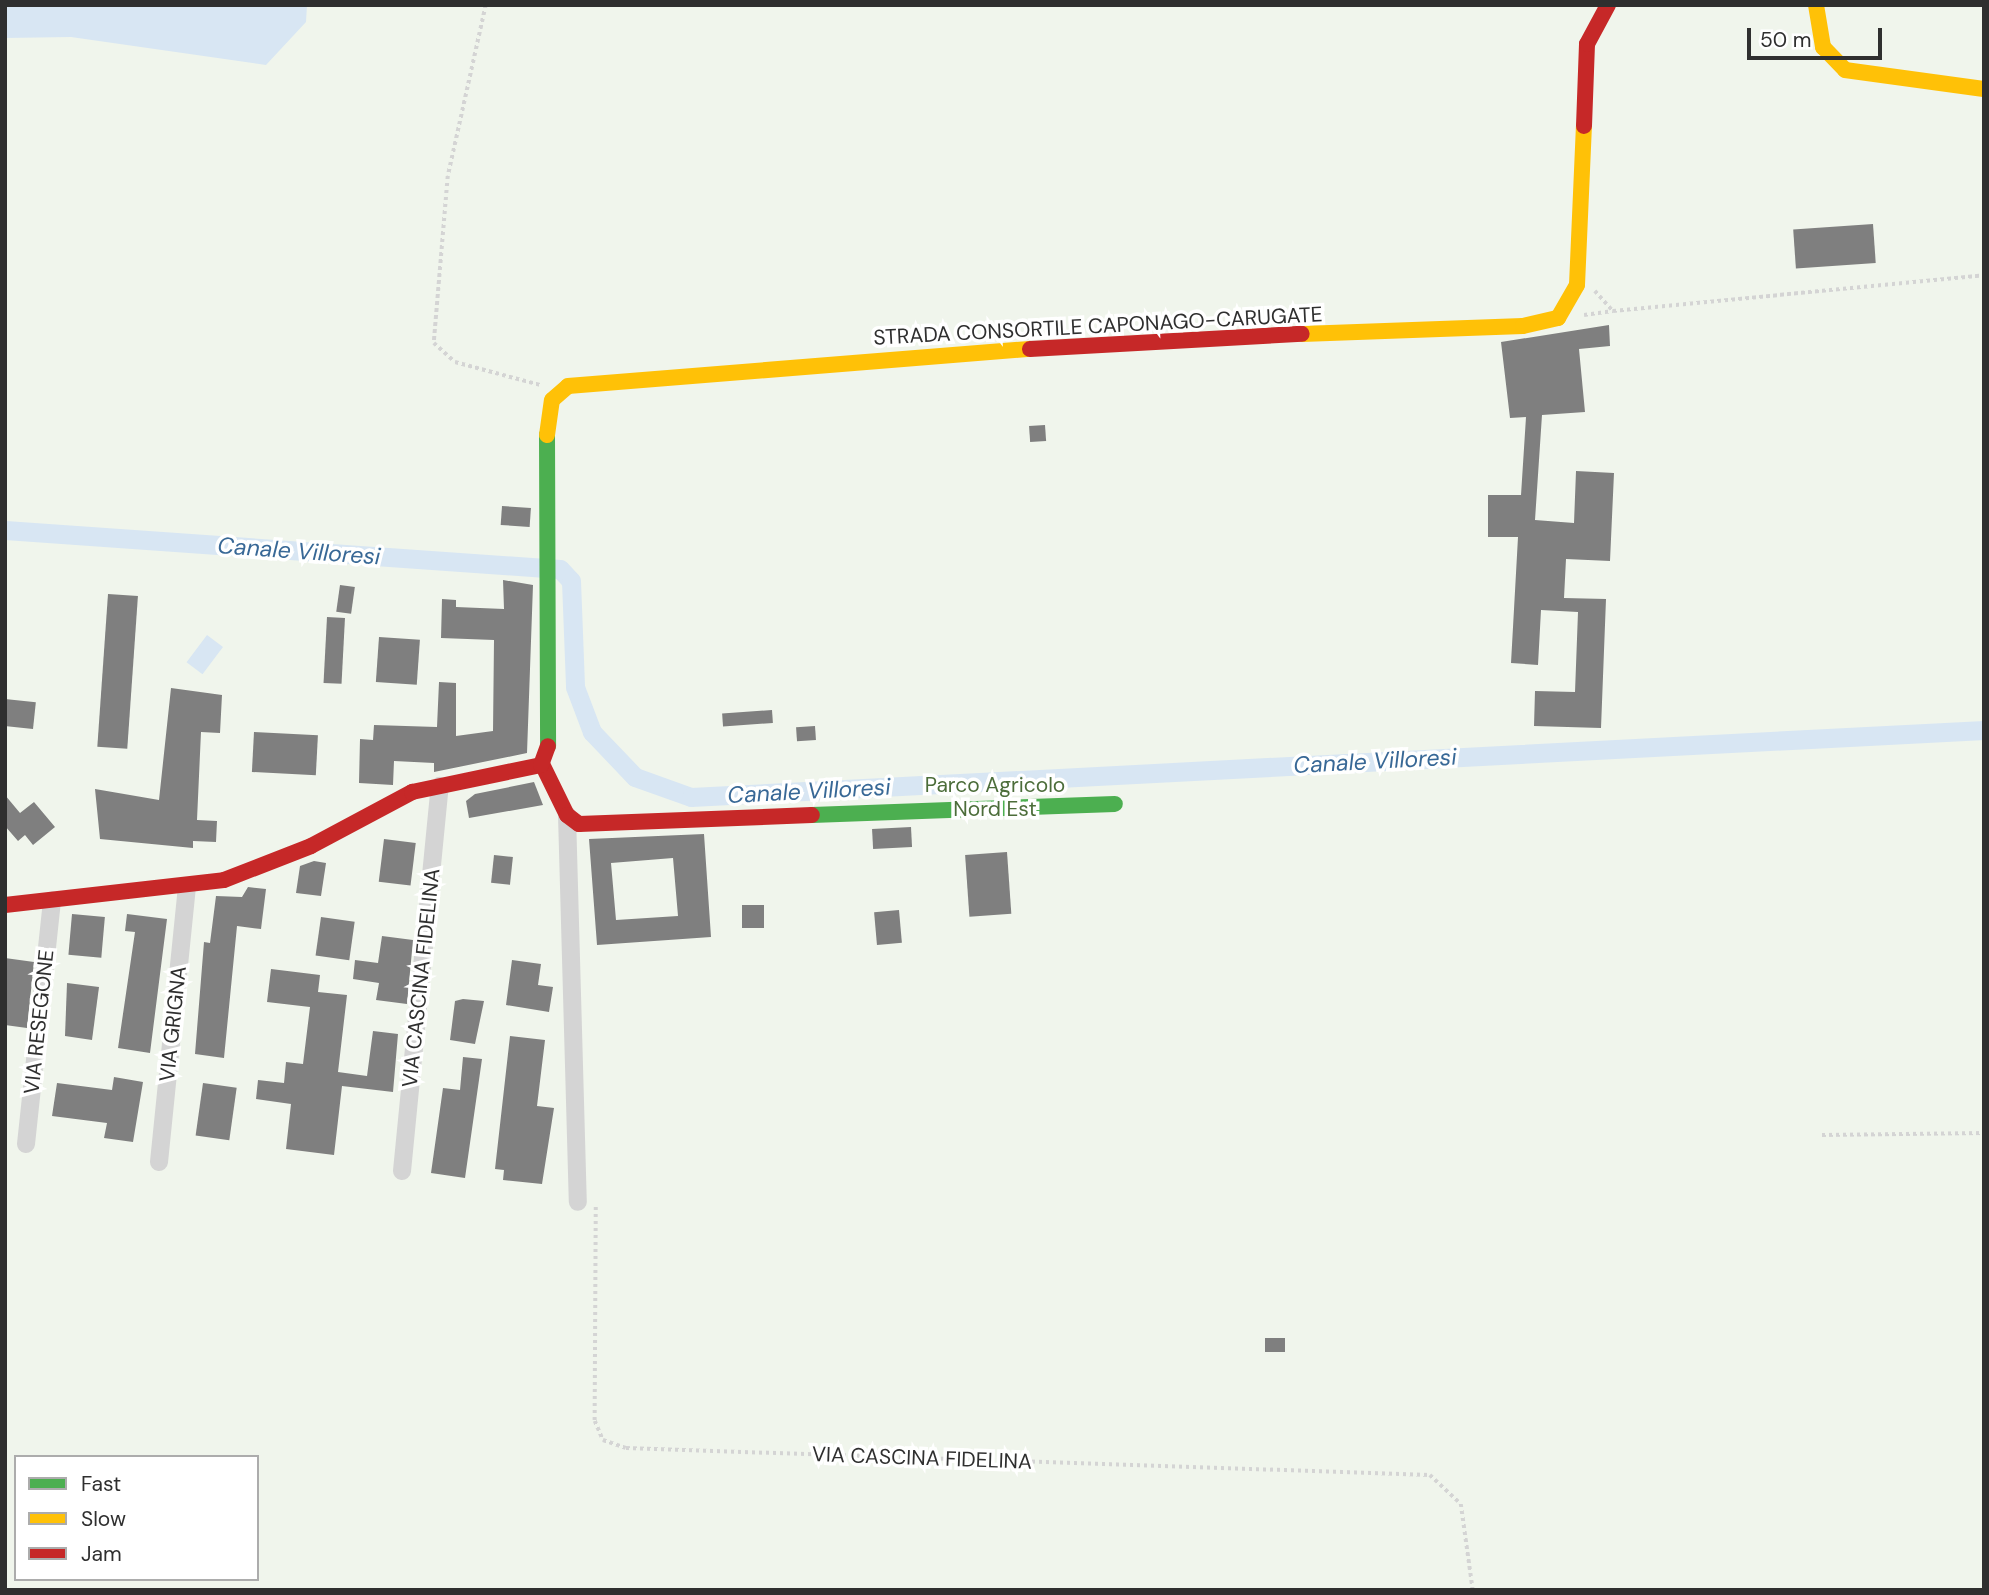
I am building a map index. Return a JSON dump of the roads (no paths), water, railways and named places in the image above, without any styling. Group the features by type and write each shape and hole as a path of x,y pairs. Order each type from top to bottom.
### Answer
{"street":[{"name":"STRADA CONSORTILE CAPONAGO-CARUGATE","path":"542,764 548,746 548,415 561,390 576,384 1132,341 1550,321 1564,313 1577,285 1587,44 1608,5"},
{"path":"1816,5 1823,47 1845,70 1984,89"},
{"path":"5,905 187,887 278,861 412,792 542,764 567,816 578,1202"},
{"name":"VIA CASCINA FIDELINA","path":"402,1171 440,786"},
{"path":"567,816 579,824 1115,804"},
{"name":"VIA GRIGNA","path":"159,1162 187,887"},
{"name":"VIA RESEGONE","path":"26,1144 52,900"}],"water":[{"path":"5,5 307,5 306,22 266,65 71,37 5,38"},
{"path":"207,635 223,647 203,674 187,662"}],"waterway":[{"name":"Canale Villoresi","path":"5,530 560,569 571,581 575,687 592,732 635,777 691,797 1984,730"}],"park label":[{"name":"Parco Agricolo Nord Est","path":"995,797"}]}
